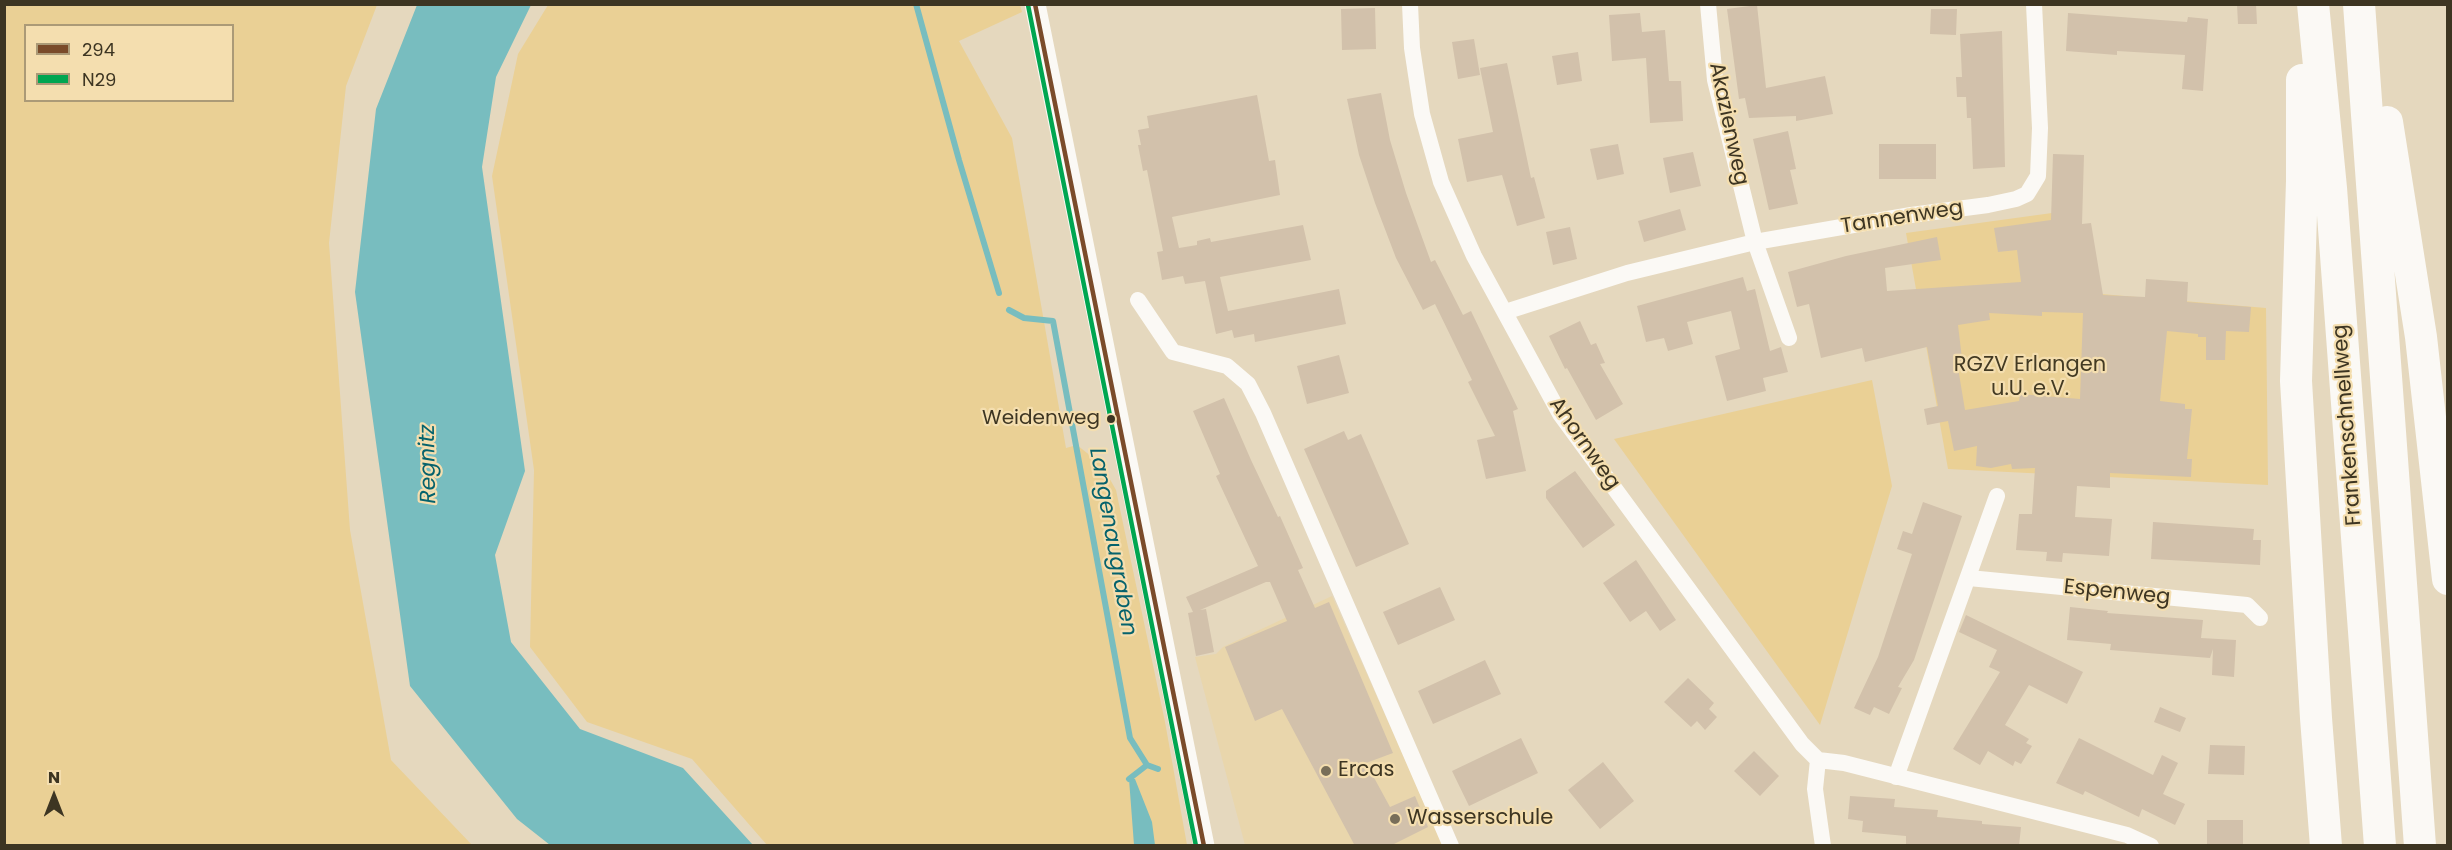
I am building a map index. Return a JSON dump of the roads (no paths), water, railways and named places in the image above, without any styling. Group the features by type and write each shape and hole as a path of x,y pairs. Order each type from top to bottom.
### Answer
{"highway":[{"path":"2303,4 2302,181 2296,381 2326,846"},
{"name":"Frankenschnellweg","path":"2313,4 2331,188 2380,846"},
{"name":"Frankenschnellweg","path":"2359,4 2420,846"},
{"path":"2372,4 2390,152 2421,337 2448,579"}],"street":[{"path":"1035,4 1204,846"},
{"name":"Ahornweg","path":"1410,4 1412,48 1422,114 1441,182 1474,256 1560,414 1802,744 1818,760"},
{"name":"Akazienweg","path":"1708,4 1715,80 1755,243"},
{"name":"Tannenweg","path":"1505,312 1627,273 1755,243 2016,199 2027,194 2038,176 2040,128 2034,4"},
{"path":"1755,243 1789,338"},
{"path":"1138,300 1173,352 1227,366 1248,384 1263,413 1451,846"},
{"path":"1896,777 1997,496"},
{"name":"Espenweg","path":"1969,578 2247,605 2260,618"},
{"path":"1823,846 1815,789 1818,760 1844,763 2127,835 2151,846"}],"water":[{"name":"Regnitz","path":"417,5 531,5 496,77 482,167 525,471 495,555 511,642 580,729 683,768 753,845 550,845 517,819 410,686 355,292 376,109"},
{"path":"1129,779 1135,779 1152,822 1155,845 1134,845"}],"waterway":[{"name":"Langenaugraben","path":"916,4 999,293"},
{"name":"Langenaugraben","path":"1009,310 1024,318 1053,321 1130,738 1147,765 1158,769"},
{"path":"1129,779 1147,765"}],"place":[{"name":"Weidenweg","path":"1111,419"},
{"name":"Ercas","path":"1326,771"},
{"name":"Wasserschule","path":"1395,819"}],"park label":[{"name":"RGZV Erlangen u.U. e.V.","path":"2030,378"}]}
